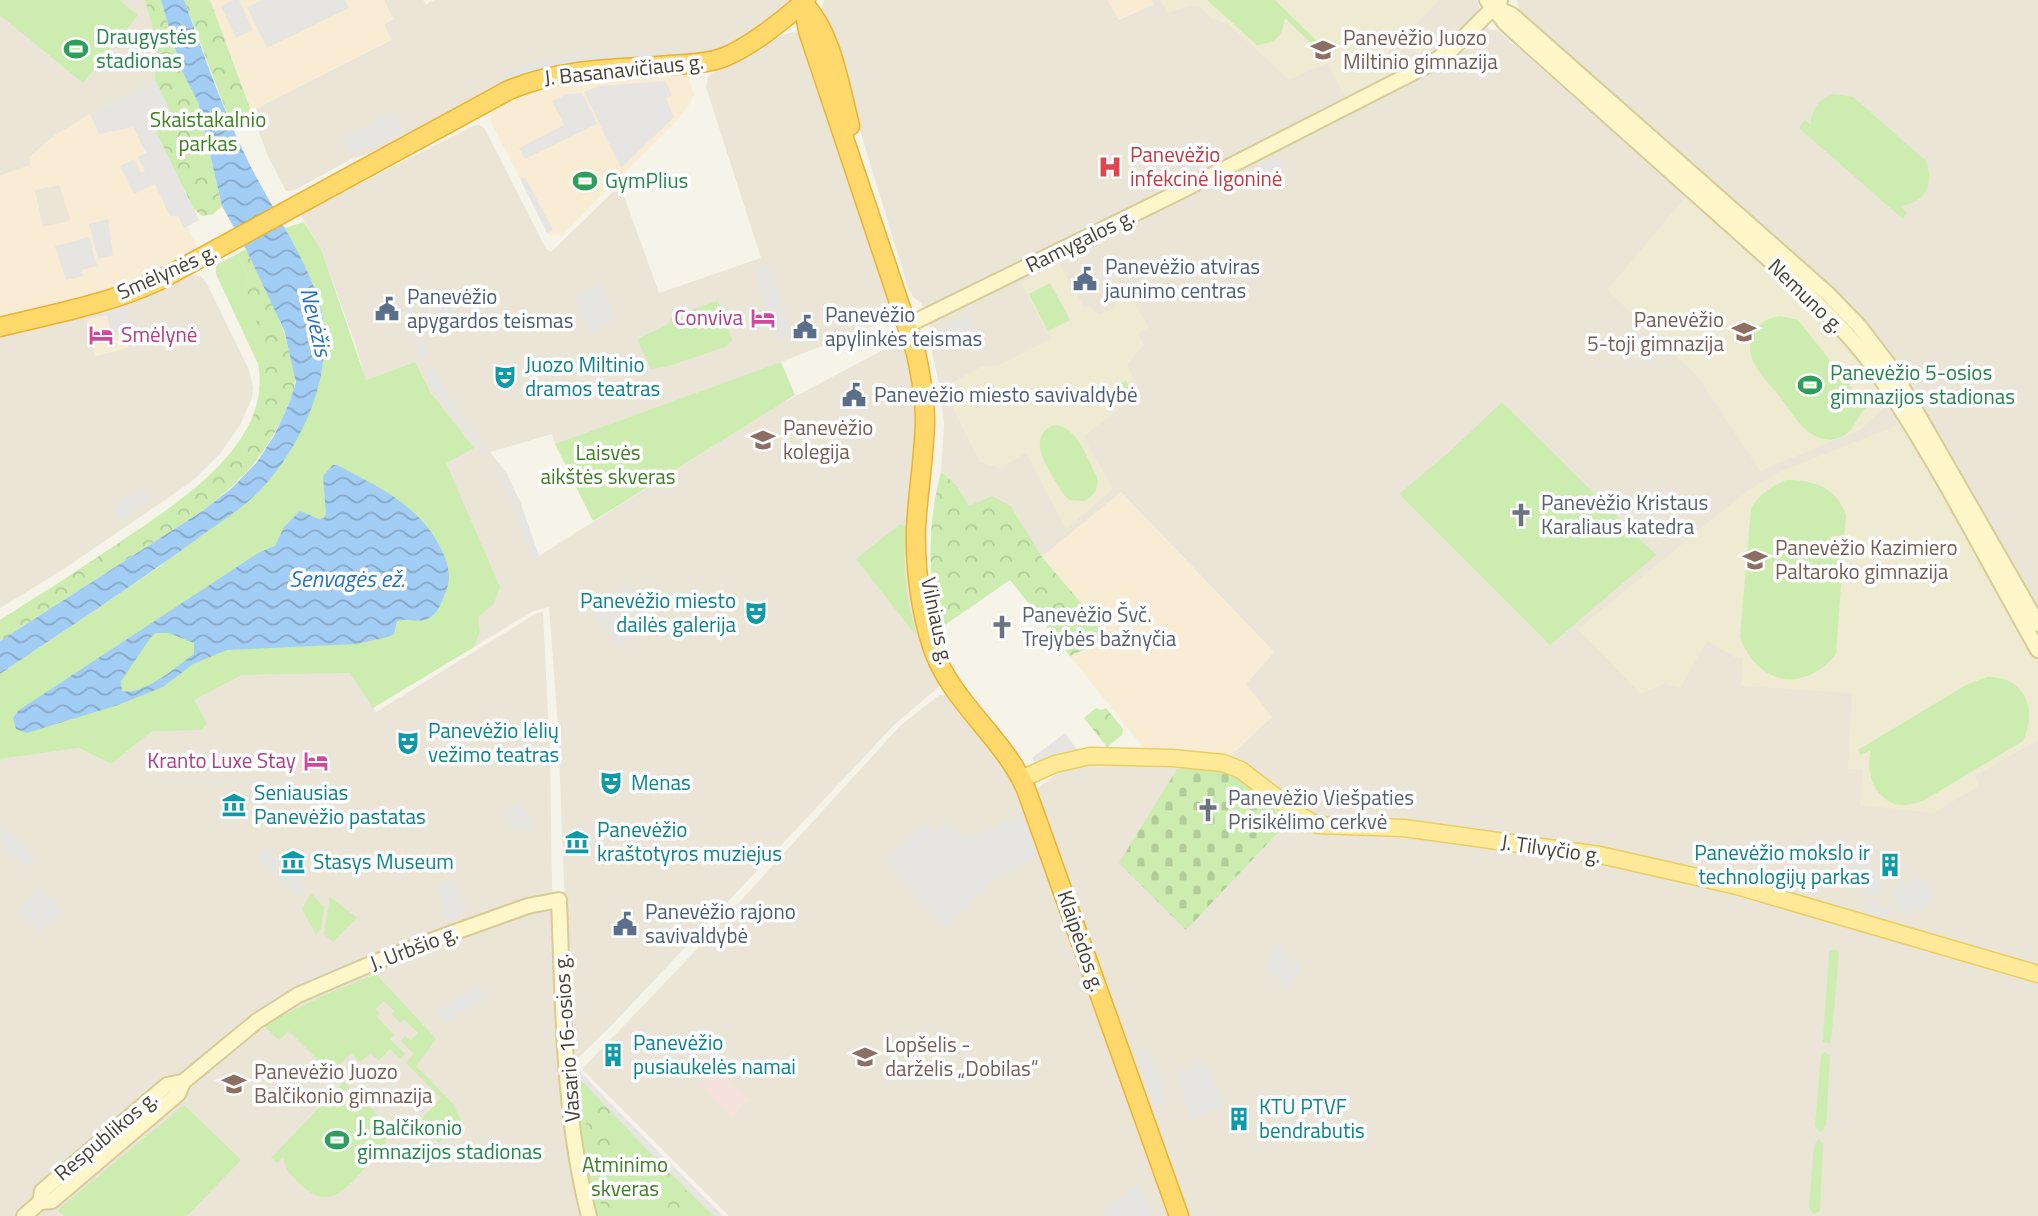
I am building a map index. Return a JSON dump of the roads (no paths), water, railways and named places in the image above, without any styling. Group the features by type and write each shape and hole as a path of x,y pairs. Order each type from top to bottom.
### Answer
{"highway":[{"name":"J. Basanavičiaus g.","path":"288,212 509,90 535,79 576,72 723,57 750,42 803,1"},
{"name":"Vilniaus g.","path":"803,1 808,32 911,323 924,395 916,528 918,576 931,644 951,683"},
{"name":"Smėlynės g.","path":"0,327 132,292 177,272 288,212"},
{"name":"Klaipėdos g.","path":"951,683 1023,784 1180,1216"}],"main road":[{"name":"Ramygalos g.","path":"911,323 1185,190 1430,64 1451,50 1494,3"},
{"name":"Nemuno g.","path":"1494,3 1512,15 1828,294 1858,326 1891,368 2038,624"},
{"name":"Nemuno g.","path":"1494,3 1505,23 1528,45 1802,289 1843,331 1879,375 1905,416 2038,650"},
{"name":"J. Tilvyčio g.","path":"1023,784 1069,761 1090,756 1172,758 1223,763 1241,771 1299,815 1317,825 1404,828 1600,855 1763,893 2038,974"},
{"name":"J. Urbšio g.","path":"274,1009 319,985 388,957 528,906 559,900"},
{"name":"Vasario 16-osios g.","path":"559,900 569,1089 579,1175 589,1216"},
{"name":"Respublikos g.","path":"24,1216 40,1202 41,1191 146,1102 167,1085 183,1082 274,1009"}],"water":[{"name":"Nevėžis","path":"161,0 184,0 214,83 240,143 310,278 323,320 322,371 306,422 294,445 257,494 148,574 0,674 0,641 204,510 232,488 257,462 274,436 296,382 284,330 246,249 222,206 198,102 181,69"},
{"name":"Senvagės ež.","path":"333,465 337,465 396,499 422,520 446,559 449,575 443,599 432,616 425,620 397,621 394,634 356,644 227,650 193,664 163,687 118,705 27,733 16,729 13,718 19,710 260,552 275,546 284,527 300,511 319,519 324,518 323,476","holes":["156,633 169,633 194,643 194,654 160,679 140,689 122,691 121,681"]}],"place":[{"name":"Draugystės stadionas","path":"76,49"},
{"name":"Panevėžio Juozo Miltinio gimnazija","path":"1323,50"},
{"name":"Panevėžio infekcinė ligoninė","path":"1110,167"},
{"name":"GymPlius","path":"585,181"},
{"name":"Panevėžio atviras jaunimo centras","path":"1085,279"},
{"name":"Panevėžio apygardos teismas","path":"387,309"},
{"name":"Conviva","path":"763,318"},
{"name":"Panevėžio apylinkės teismas","path":"805,327"},
{"name":"Panevėžio 5-toji gimnazija","path":"1744,332"},
{"name":"Smėlynė","path":"101,335"},
{"name":"Juozo Miltinio dramos teatras","path":"505,377"},
{"name":"Panevėžio 5-osios gimnazijos stadionas","path":"1810,385"},
{"name":"Panevėžio miesto savivaldybė","path":"854,395"},
{"name":"Panevėžio kolegija","path":"763,440"},
{"name":"Panevėžio Kristaus Karaliaus katedra","path":"1521,515"},
{"name":"Panevėžio Kazimiero Paltaroko gimnazija","path":"1755,560"},
{"name":"Panevėžio miesto dailės galerija","path":"756,613"},
{"name":"Panevėžio Švč. Trejybės bažnyčia","path":"1002,627"},
{"name":"Panevėžio lėlių vežimo teatras","path":"408,743"},
{"name":"Kranto Luxe Stay","path":"316,761"},
{"name":"Menas","path":"611,783"},
{"name":"Seniausias Panevėžio pastatas","path":"234,805"},
{"name":"Panevėžio Viešpaties Prisikėlimo cerkvė","path":"1208,810"},
{"name":"Panevėžio kraštotyros muziejus","path":"577,842"},
{"name":"Stasys Museum","path":"293,862"},
{"name":"Panevėžio mokslo ir technologijų parkas","path":"1890,865"},
{"name":"Panevėžio rajono savivaldybė","path":"625,924"},
{"name":"Panevėžio pusiaukelės namai","path":"613,1055"},
{"name":"Lopšelis - darželis „Dobilas“","path":"865,1057"},
{"name":"Panevėžio Juozo Balčikonio gimnazija","path":"234,1084"},
{"name":"KTU PTVF bendrabutis","path":"1239,1119"},
{"name":"J. Balčikonio gimnazijos stadionas","path":"337,1140"}],"park label":[{"name":"Skaistakalnio parkas","path":"208,132"},
{"name":"Laisvės aikštės skveras","path":"608,465"},
{"name":"Atminimo skveras","path":"625,1177"}]}
